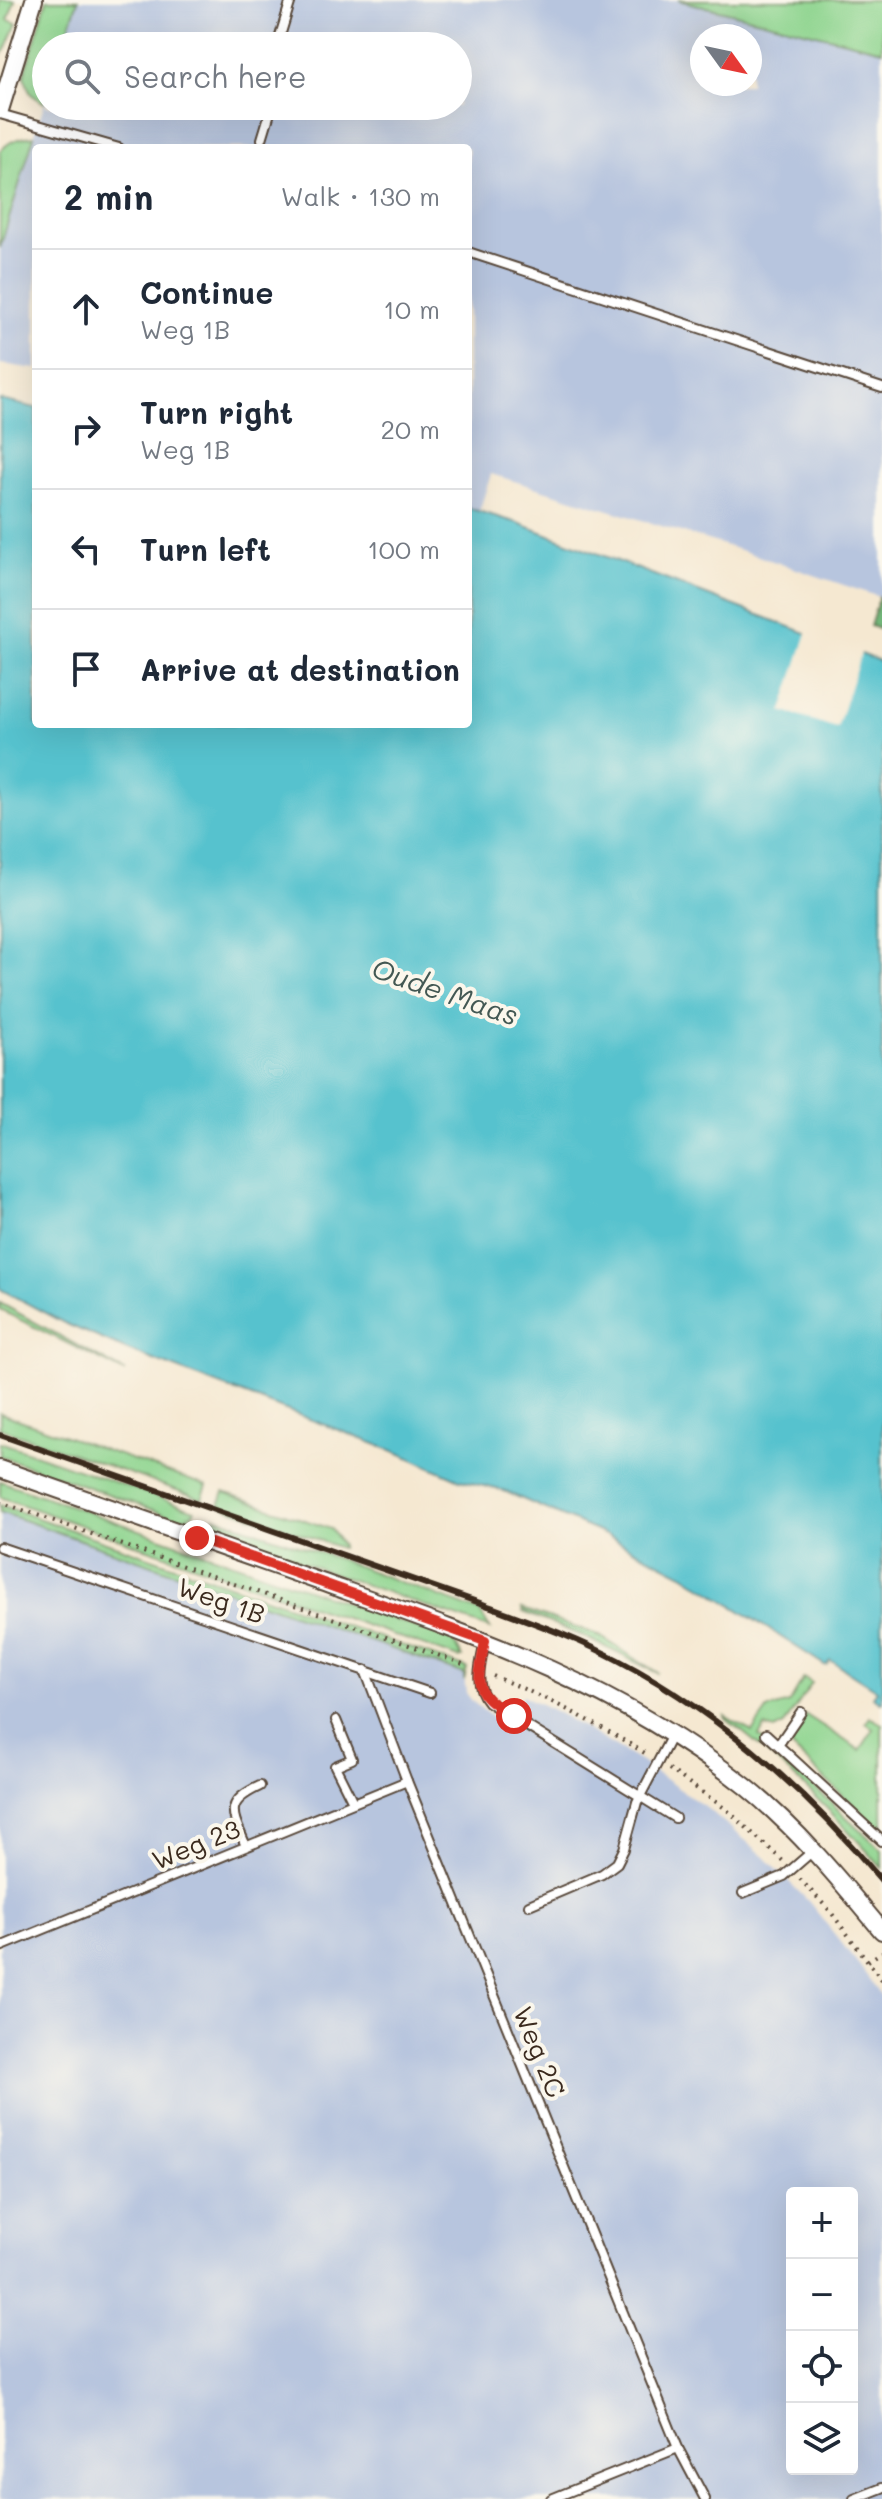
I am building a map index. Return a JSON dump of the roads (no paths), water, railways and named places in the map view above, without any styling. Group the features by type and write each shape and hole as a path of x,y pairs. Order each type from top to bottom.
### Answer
{"street":[{"path":"0,112 34,0"},
{"path":"0,1469 485,1641 582,1683 673,1734 746,1787 814,1850 882,1931"}],"lane":[{"path":"281,32 291,0"},
{"path":"0,112 106,144"},
{"path":"262,139 268,120"},
{"path":"472,253 882,388"},
{"name":"Weg 1B","path":"0,1547 430,1693"},
{"path":"485,1641 478,1682 488,1702 675,1818"},
{"name":"Weg 2C","path":"365,1670 407,1781 678,2448"},
{"path":"779,1744 801,1712"},
{"path":"336,1720 352,1759 335,1766 353,1802"},
{"path":"529,1905 611,1869 621,1857 640,1796 673,1734"},
{"path":"766,1734 882,1841"},
{"name":"Weg 23","path":"0,1947 407,1781"},
{"path":"246,1846 234,1813 235,1802 242,1794 260,1786"},
{"path":"743,1893 784,1876 814,1850"},
{"path":"551,2499 678,2448 705,2499"},
{"path":"854,2499 882,2488"}],"water":[{"name":"Oude Maas","path":"0,400 32,407 32,728 472,728 472,509 518,523 882,662 882,1703 873,1697 877,1690 830,1660 826,1666 683,1574 608,1536 504,1491 460,1480 399,1453 130,1351 64,1323 0,1289"}],"railway":[{"path":"0,1435 483,1604 602,1652 656,1681 761,1757 824,1817 882,1881"}]}
